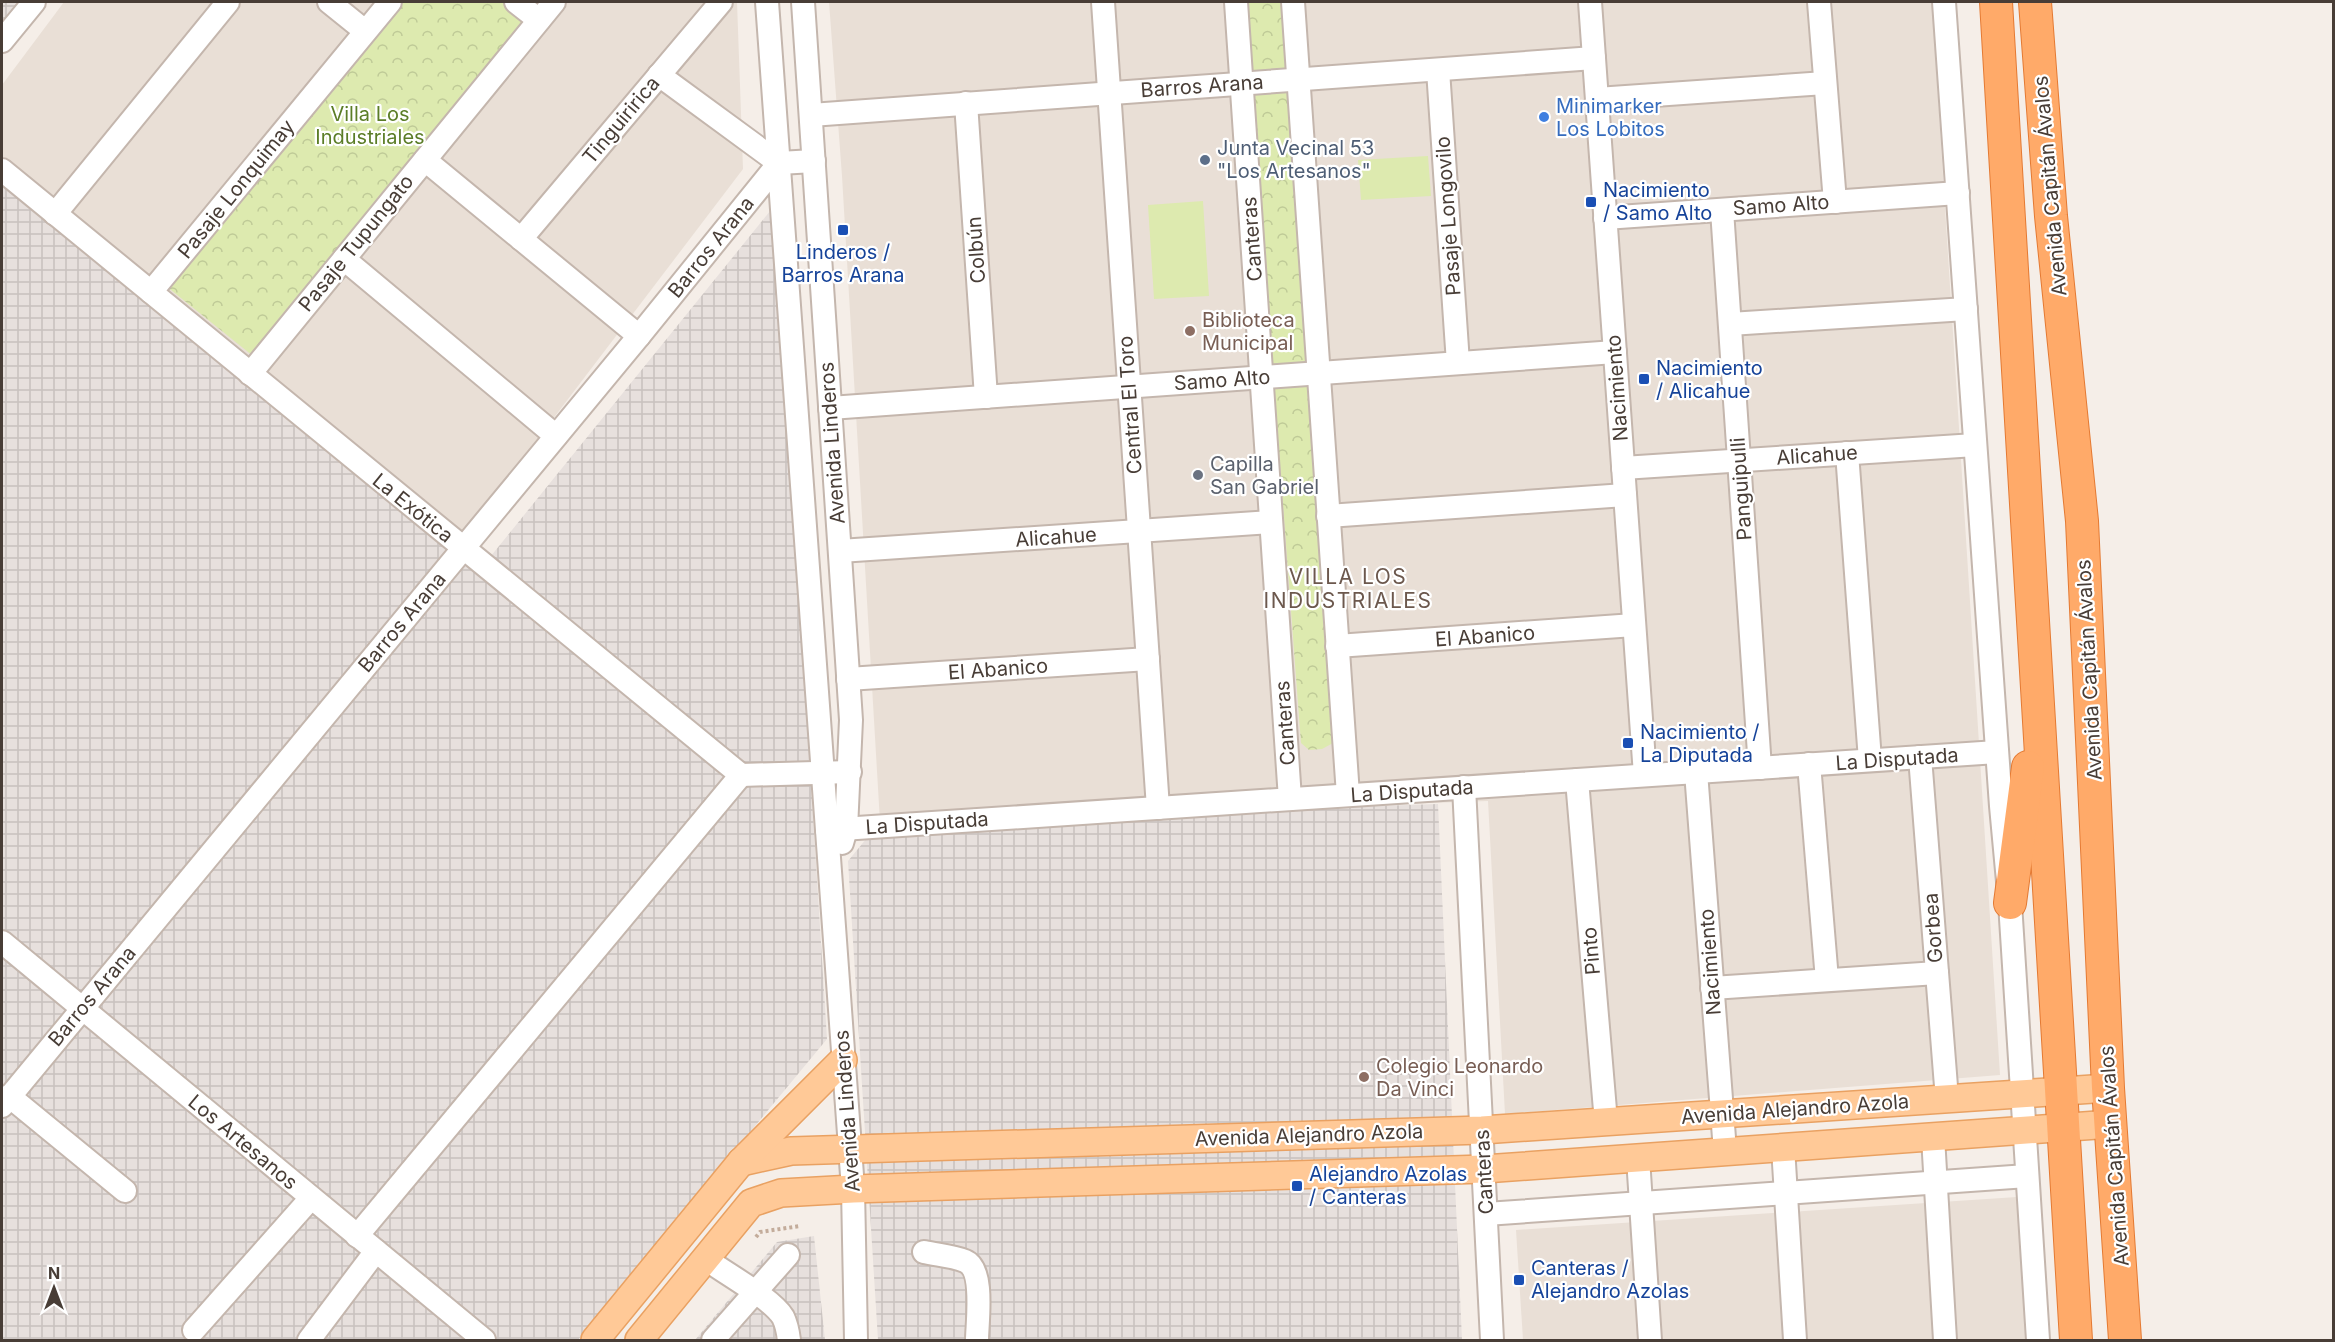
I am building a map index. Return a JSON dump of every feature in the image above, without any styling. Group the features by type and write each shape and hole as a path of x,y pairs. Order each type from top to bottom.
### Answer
{"highway":[{"name":"Avenida Capitán Ávalos","path":"1996,2 2076,1341"},
{"name":"Avenida Capitán Ávalos","path":"2035,2 2044,146 2082,521 2108,1088 2126,1341"},
{"path":"2010,903 2038,688"}],"main road":[{"path":"595,1341 741,1162 843,1060"},
{"name":"Avenida Alejandro Azola","path":"741,1162 791,1151 1482,1130 2108,1088"},
{"name":"Avenida Alejandro Azola","path":"639,1341 751,1203 781,1193 1484,1169 2111,1124"}],"street":[{"path":"2,41 34,2"},
{"path":"55,214 228,2"},
{"path":"329,2 365,31"},
{"name":"Pasaje Lonquimay","path":"151,292 390,2"},
{"path":"516,2 539,20"},
{"name":"Pasaje Tupungato","path":"250,374 554,2"},
{"name":"Tinguiririca","path":"521,239 721,2"},
{"name":"Avenida Linderos","path":"767,2 822,772 836,829"},
{"name":"Avenida Linderos","path":"803,2 851,720 850,772 836,829 830,882 853,1189 856,1341"},
{"name":"Central El Toro","path":"1102,2 1158,807"},
{"name":"Canteras","path":"1236,2 1290,799"},
{"path":"1293,2 1348,795"},
{"name":"Nacimiento","path":"1590,2 1645,775"},
{"path":"1819,2 1835,202"},
{"path":"1944,2 1997,752 2010,903 2038,1341"},
{"name":"Barros Arana","path":"811,115 1594,58"},
{"name":"Pasaje Longovilo","path":"1438,70 1458,363"},
{"path":"659,75 778,163 814,161"},
{"path":"1597,99 1825,83"},
{"name":"Colbún","path":"966,103 986,397"},
{"path":"424,160 639,336"},
{"name":"Barros Arana","path":"5,1101 639,336 778,163"},
{"name":"La Exótica","path":"2,170 741,775"},
{"name":"Samo Alto","path":"1605,218 1958,193"},
{"name":"Panguipulli","path":"1722,210 1760,768"},
{"path":"344,259 556,435"},
{"path":"1730,324 1966,309"},
{"name":"Samo Alto","path":"830,408 1615,352"},
{"name":"Alicahue","path":"1623,468 1975,445"},
{"path":"1847,453 1870,760"},
{"path":"1328,516 1624,495"},
{"name":"Alicahue","path":"840,551 1271,522"},
{"name":"El Abanico","path":"1337,646 1634,625"},
{"name":"El Abanico","path":"848,680 1148,659"},
{"name":"La Disputada","path":"836,829 1997,752"},
{"name":"Gorbea","path":"1920,757 1947,1099"},
{"path":"1809,764 1827,980"},
{"path":"357,1236 741,775 850,772"},
{"name":"Nacimiento","path":"1696,772 1725,1151"},
{"name":"Pinto","path":"1577,780 1606,1122"},
{"name":"Canteras","path":"1464,787 1492,1341"},
{"name":"Los Artesanos","path":"2,942 484,1341"},
{"path":"1712,988 1937,973"},
{"path":"5,1101 125,1191"},
{"path":"1934,1137 1945,1341"},
{"path":"1784,1147 1795,1341"},
{"path":"1638,1158 1650,1341"},
{"path":"1486,1214 2026,1176"},
{"path":"194,1330 311,1198"},
{"path":"309,1341 376,1251"},
{"path":"924,1252 967,1261 972,1266 978,1293 977,1341"},
{"path":"713,1341 788,1255"},
{"path":"706,1259 771,1305 782,1316 788,1328 789,1341"}],"shaded area":[{"path":"2,2 21,2 2,25"},
{"path":"64,2 737,2 743,169 464,536 2,156 2,85"},
{"path":"829,2 1932,2 2000,1075 1505,1114 1488,801 880,822 842,176"},
{"path":"2,180 482,567 775,205 827,1039 578,1340 2,1340"},
{"path":"1438,804 1462,1340 878,1340 848,861 880,822"},
{"path":"2017,1197 2028,1340 1523,1340 1516,1230"},
{"path":"814,1236 825,1340 695,1340 777,1242"}],"green space":[{"name":"Villa Los Industriales","path":"400,2 508,2 530,19 253,356 166,286"},
{"path":"1245,2 1282,2 1312,389 1335,742 1322,749 1309,750 1301,743"},
{"path":"1428,156 1431,196 1361,200 1358,160"},
{"path":"1203,201 1209,296 1154,299 1148,205"}],"place":[{"name":"Minimarker Los Lobitos","path":"1544,117"},
{"name":"Junta Vecinal 53 \"Los Artesanos\"","path":"1205,160"},
{"name":"Nacimiento / Samo Alto","path":"1591,202"},
{"name":"Linderos / Barros Arana","path":"843,230"},
{"name":"Biblioteca Municipal","path":"1190,331"},
{"name":"Nacimiento / Alicahue","path":"1644,379"},
{"name":"Capilla San Gabriel","path":"1198,475"},
{"name":"Nacimiento / La Diputada","path":"1628,743"},
{"name":"Colegio Leonardo Da Vinci","path":"1364,1077"},
{"name":"Alejandro Azolas / Canteras","path":"1297,1186"},
{"name":"Canteras / Alejandro Azolas","path":"1519,1280"}],"district":[{"name":"VILLA LOS INDUSTRIALES","path":"1348,588"}]}
